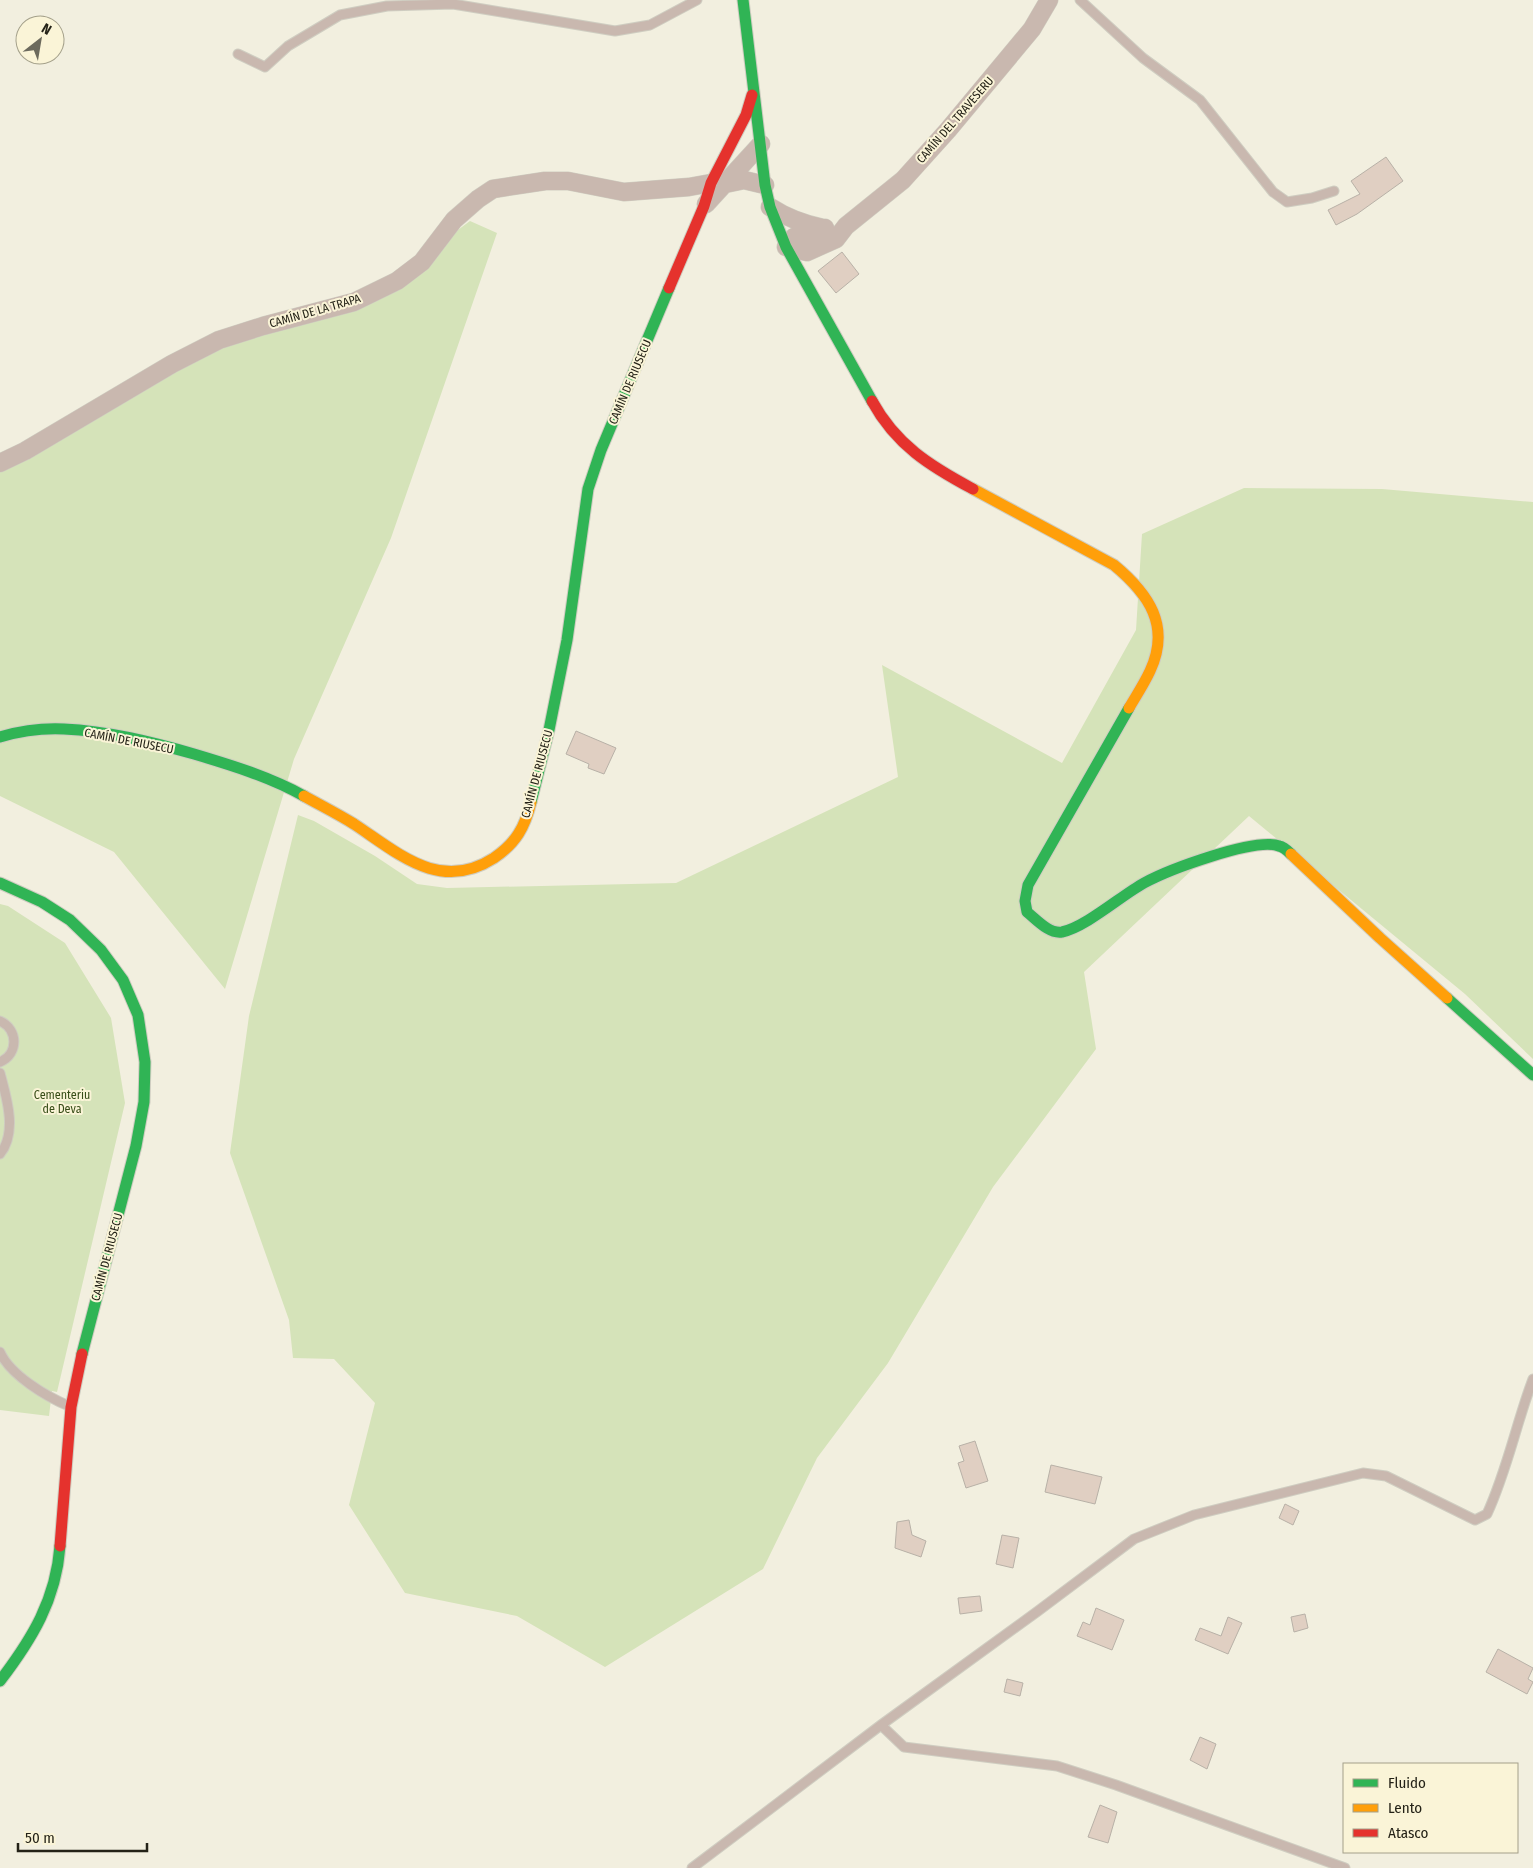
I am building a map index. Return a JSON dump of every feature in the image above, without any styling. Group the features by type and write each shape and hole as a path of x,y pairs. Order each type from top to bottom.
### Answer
{"street":[{"path":"743,0 765,185 770,206 786,247 881,418 897,438 914,453 963,484 1114,565 1130,577 1146,597 1156,616 1159,640 1151,670 1034,872 1028,885 1025,901 1027,912 1051,931 1062,932 1082,923 1144,883 1186,864 1258,844 1278,844 1287,850 1373,931 1533,1075"},
{"name":"CAMÍN DEL TRAVESERU","path":"786,247 807,252 836,239 846,226 903,180 948,130 1032,28 1048,0"},
{"name":"CAMÍN DE RIUSECU","path":"718,184 725,158 746,115 754,88"},
{"name":"CAMÍN DE RIUSECU","path":"725,158 738,146 747,142 761,144"},
{"name":"CAMÍN DE RIUSECU","path":"0,737 18,732 63,729 107,734 161,745 234,766 295,791 352,823 399,855 427,869 459,872 486,863 507,849 519,834 528,814 549,730 567,640 588,489 601,450 704,206 718,184 761,144"},
{"path":"718,184 744,180 765,185"},
{"name":"CAMÍN DE LA TRAPA","path":"0,463 25,451 172,364 219,340 263,326 354,302 398,281 422,262 454,220 478,199 493,189 545,181 568,181 624,192 718,184"},
{"path":"770,206 804,225 825,228"},
{"path":"786,247 794,237 825,228 846,226"},
{"name":"CAMÍN DE RIUSECU","path":"0,883 42,902 63,916 101,950 123,980 138,1015 145,1062 144,1102 136,1146 84,1344 70,1407 60,1550 54,1584 42,1618 25,1648 0,1681"}],"lane":[{"path":"238,54 265,67 288,46 340,15 387,6 454,4 615,31 650,25 697,0"},
{"path":"1080,0 1143,58 1200,100 1274,192 1288,202 1312,198 1334,191"},
{"path":"0,1021 8,1026 14,1040 10,1054 0,1062"},
{"path":"0,1072 11,1124 0,1154"},
{"path":"0,1352 4,1361 18,1375 59,1402 70,1407"},
{"path":"692,1868 881,1725 1038,1611 1134,1538 1194,1515 1363,1473 1386,1476 1475,1520 1487,1514 1500,1481 1521,1411 1533,1379"},
{"path":"881,1725 904,1747 1058,1766 1116,1784 1345,1868"}],"green space":[{"path":"470,221 497,233 391,538 294,759 225,989 114,852 0,796 0,466 208,351 357,305"},
{"path":"1244,488 1382,489 1533,502 1533,1059 1465,994 1249,816 1084,972 1096,1049 993,1187 888,1363 817,1458 763,1569 605,1667 517,1616 405,1593 349,1505 375,1403 334,1359 293,1358 289,1320 230,1153 249,1016 298,815 314,821 375,856 417,884 447,888 676,883 898,777 882,665 1062,763 1136,630 1142,534"},
{"name":"Cementeriu de Deva","path":"0,904 8,906 65,943 111,1018 125,1103 57,1392 52,1391 49,1416 0,1410"}],"building":[{"path":"1386,157 1403,181 1357,214 1336,225 1328,210 1360,194 1351,181"},
{"path":"842,252 859,274 836,293 818,271"},
{"path":"576,731 616,748 604,774 588,768 589,764 566,754"},
{"path":"975,1441 988,1481 966,1488 958,1463 964,1461 959,1446"},
{"path":"1051,1465 1102,1477 1095,1504 1045,1492"},
{"path":"1285,1504 1299,1511 1293,1525 1279,1518"},
{"path":"909,1520 912,1535 926,1541 921,1557 895,1548 897,1522"},
{"path":"1002,1535 1019,1538 1013,1568 996,1564"},
{"path":"980,1596 982,1611 960,1614 958,1598"},
{"path":"1096,1608 1124,1620 1112,1650 1077,1636 1083,1622 1090,1625"},
{"path":"1305,1614 1308,1628 1294,1632 1291,1617"},
{"path":"1228,1617 1242,1623 1228,1654 1195,1640 1200,1628 1221,1636"},
{"path":"1498,1649 1533,1668 1528,1679 1533,1682 1527,1694 1486,1672"},
{"path":"1007,1679 1023,1683 1020,1696 1004,1692"},
{"path":"1200,1737 1216,1744 1207,1769 1190,1760"},
{"path":"1100,1805 1117,1812 1108,1843 1088,1837"}],"traffic: fast":[{"path":"743,0 765,185 770,207 786,247 872,401"},
{"path":"531,802 549,730 567,640 588,489 601,450 669,288"},
{"path":"1129,708 1028,885 1025,901 1027,912 1048,929 1062,932 1082,924 1144,883 1191,863 1232,850 1267,844 1286,849 1291,854"},
{"path":"0,737 32,730 56,729 97,732 130,738 236,767 264,777 304,796"},
{"path":"0,883 42,902 70,920 101,950 123,980 138,1015 145,1062 144,1102 136,1146 82,1354"},
{"path":"1447,998 1533,1075"},
{"path":"0,1681 32,1634 48,1601 58,1566 60,1546"}],"traffic: slow":[{"path":"973,489 1114,565 1137,587 1146,599 1157,625 1156,655 1148,676 1129,708"},
{"path":"304,796 354,824 403,857 420,865 456,872 474,868 502,852 519,834 531,802"},
{"path":"1291,854 1447,998"}],"traffic: jam":[{"path":"669,288 704,206 711,183 746,115 752,95"},
{"path":"872,401 892,430 915,453 942,472 973,489"},
{"path":"60,1546 71,1407 82,1354"}]}
